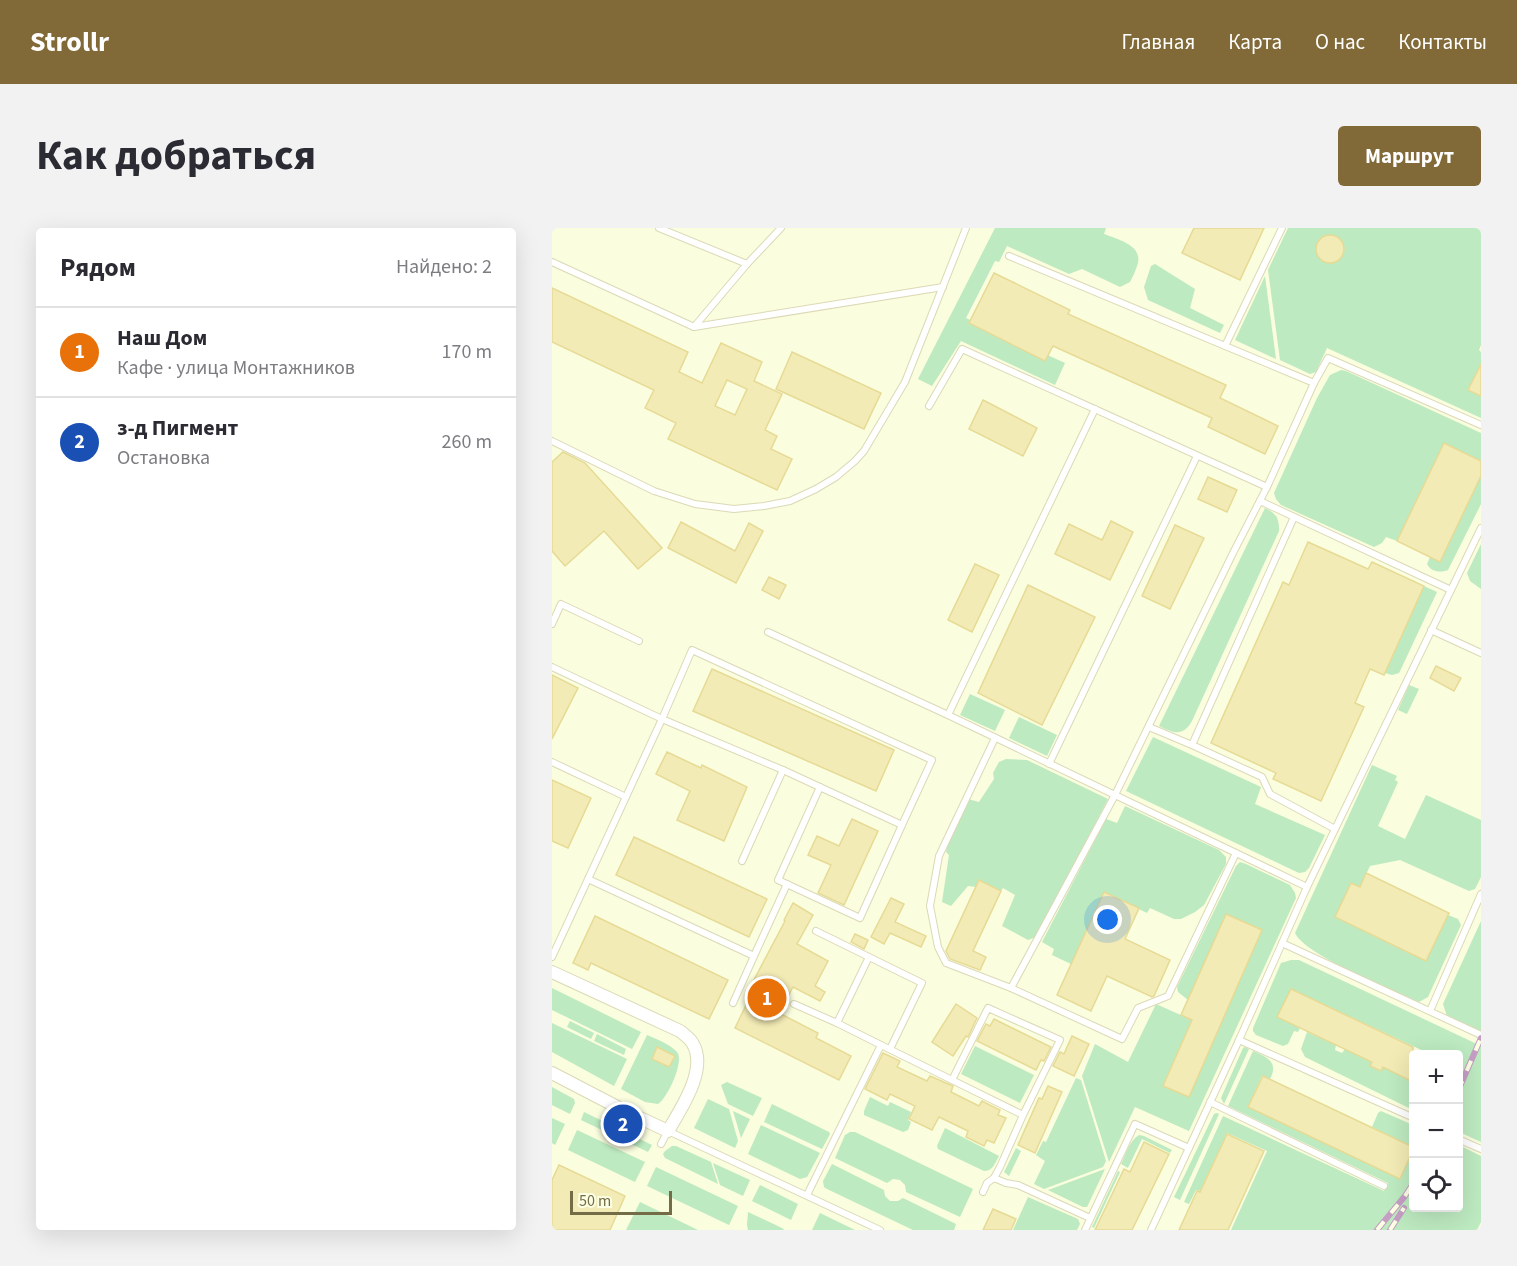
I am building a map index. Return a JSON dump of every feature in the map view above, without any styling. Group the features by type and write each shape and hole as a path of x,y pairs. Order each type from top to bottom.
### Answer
{"street":[{"path":"552,972 680,1032 694,1045 697,1060 693,1083 668,1131 552,1073"}],"lane":[{"path":"659,228 747,264"},
{"path":"693,327 781,228"},
{"path":"552,441 654,491 695,504 734,509 781,503 802,496 836,477 864,451 905,382 966,228"},
{"path":"1225,346 1282,228"},
{"path":"1009,256 1314,383"},
{"path":"552,262 693,327 943,287"},
{"path":"929,406 962,349 1268,487"},
{"path":"1011,988 1115,795 1234,551 1268,487 1314,383 1329,358 1481,425"},
{"path":"948,715 1095,409"},
{"path":"1049,764 1197,456"},
{"path":"1260,501 1450,590"},
{"path":"1192,745 1294,517"},
{"path":"1151,1230 1307,886 1481,528"},
{"path":"552,624 561,604 639,641"},
{"path":"1431,630 1481,653"},
{"path":"768,632 1307,886"},
{"path":"552,957 692,650 932,760 860,918 778,880 820,787"},
{"path":"552,667 662,719 783,770 902,825"},
{"path":"1149,727 1262,777 1270,794 1335,829"},
{"path":"995,738 939,856 930,906 938,947 946,963 1011,988 1122,1039 1138,1008 1168,996 1236,853"},
{"path":"552,762 626,797"},
{"path":"742,861 783,770"},
{"path":"588,879 754,956"},
{"path":"733,1003 787,884"},
{"path":"1430,1011 1481,894"},
{"path":"816,931 922,983 890,1049"},
{"path":"1282,943 1481,1035"},
{"path":"837,1023 869,957"},
{"path":"794,1004 1023,1115"},
{"path":"952,1080 988,1008 1060,1040 994,1179 987,1183 983,1192"},
{"path":"1239,1040 1409,1116"},
{"path":"807,1195 881,1045"},
{"path":"1210,1102 1384,1186"},
{"path":"1085,1230 1135,1124 1189,1148"},
{"path":"661,1144 668,1131 880,1230"},
{"path":"1463,1141 1481,1149"},
{"path":"994,1179 1018,1185 1090,1218"}],"green space":[{"path":"995,228 1106,228 1104,234 1132,247 1138,257 1138,263 1130,282 1120,287 1082,269 1069,274 1007,246 999,262 995,261 966,318 1065,363 1055,385 961,341 932,386 918,379"},
{"path":"1288,228 1481,228 1481,345 1479,350 1481,352 1481,374 1469,390 1481,396 1481,418 1327,348 1316,372 1310,374 1280,360 1268,270","holes":["1325,236 1340,239 1342,245 1340,257 1330,263 1323,261 1316,252 1319,241"]},
{"path":"1155,264 1195,289 1190,308 1224,325 1220,333 1148,300 1144,287 1151,266"},
{"path":"1265,276 1276,359 1235,340"},
{"path":"1341,370 1481,433 1481,461 1444,443 1397,541 1386,537 1382,543 1374,547 1281,505 1274,493 1317,398 1330,375"},
{"path":"1481,476 1481,504 1448,570 1439,572 1433,570 1427,564 1430,557 1440,561"},
{"path":"1265,508 1276,517 1279,531 1192,721 1185,730 1177,732 1159,726"},
{"path":"1481,544 1481,589 1470,581 1467,573"},
{"path":"1424,586 1437,592 1399,673 1392,675 1385,673"},
{"path":"1409,685 1419,689 1407,714 1398,710"},
{"path":"970,694 1005,710 995,731 960,715"},
{"path":"1019,717 1057,735 1047,756 1009,738"},
{"path":"1153,737 1261,787 1255,804 1325,835 1309,868 1299,873 1126,791"},
{"path":"1006,759 1027,760 1108,799 1036,937 1028,940 1002,926 1015,895 1003,888 1001,891 979,880 976,887 968,886 951,906 942,902 949,855 946,852 948,843 968,799 979,802 994,779 993,773 999,762"},
{"path":"1372,765 1397,776 1395,780 1398,782 1378,826 1405,839 1426,795 1481,820 1481,877 1475,889 1469,891 1400,860 1370,866 1360,887 1351,883 1335,917 1426,960 1448,915 1458,919 1461,925 1428,997 1419,1002 1332,962 1302,942 1295,933"},
{"path":"1125,806 1219,850 1226,857 1226,864 1204,905 1181,919 1174,919 1150,908 1147,913 1104,892 1071,964 1052,955 1054,949 1042,942 1106,819 1117,823"},
{"path":"1240,862 1290,885 1296,898 1189,1131 1135,1107 1109,1162 1082,1076 1095,1044 1128,1062 1156,1004 1192,1020 1163,1085 1189,1097 1262,930 1226,914 1188,1000 1178,992 1177,987"},
{"path":"1481,921 1481,1031 1447,1016 1443,1004"},
{"path":"1299,960 1481,1046 1481,1142 1463,1134 1463,1050 1421,1050 1291,989 1278,1017 1300,1028 1298,1032 1294,1031 1288,1044 1283,1046 1256,1035 1253,1028 1281,963"},
{"path":"552,988 641,1032 632,1049 552,1010"},
{"path":"570,1021 594,1033 591,1039 567,1027"},
{"path":"552,1023 627,1059 614,1086 552,1052"},
{"path":"1307,1032 1336,1045 1335,1050 1342,1053 1345,1049 1372,1062 1370,1066 1380,1071 1383,1067 1409,1080 1409,1108 1305,1057 1301,1049"},
{"path":"597,1034 626,1049 624,1055 594,1041"},
{"path":"647,1035 667,1044 677,1052 679,1063 674,1080 658,1104 645,1102 621,1089","holes":["658,1047 675,1056 669,1067 652,1059"]},
{"path":"975,1046 1034,1075 1020,1103 961,1074"},
{"path":"1245,1047 1249,1049 1224,1104 1221,1098"},
{"path":"1253,1051 1267,1058 1273,1068 1270,1079 1262,1076 1248,1107 1400,1178 1409,1159 1409,1212 1463,1212 1463,1147 1481,1156 1481,1222 1477,1230 1231,1230 1267,1151 1227,1133 1200,1191 1196,1190 1189,1204 1184,1202 1223,1116 1384,1191 1388,1183 1228,1106"},
{"path":"1076,1078 1081,1080 1106,1161 1103,1167 1044,1189 1034,1184 1045,1161 1036,1155 1043,1141 1046,1142"},
{"path":"727,1082 762,1098 753,1116 728,1104 721,1085"},
{"path":"552,1087 574,1099 575,1103 570,1114 552,1105"},
{"path":"870,1097 888,1106 890,1102 911,1112 908,1130 903,1132 864,1115"},
{"path":"708,1099 729,1109 738,1141 735,1148 694,1128"},
{"path":"772,1104 829,1132 822,1149 764,1122"},
{"path":"733,1111 750,1119 741,1138"},
{"path":"1381,1111 1409,1123 1409,1145 1372,1127"},
{"path":"584,1112 652,1145 648,1152 581,1120"},
{"path":"1214,1114 1219,1114 1180,1200 1174,1197"},
{"path":"552,1118 565,1124 555,1145 552,1143"},
{"path":"761,1125 820,1153 807,1177 800,1179 748,1154"},
{"path":"945,1128 999,1156 990,1170 984,1171 938,1149 937,1146"},
{"path":"577,1130 645,1162 635,1182 568,1150"},
{"path":"855,1132 973,1189 960,1217 906,1192 905,1185 900,1180 893,1179 887,1183 835,1158 845,1135"},
{"path":"1139,1135 1172,1150 1170,1153 1142,1139 1128,1168 1121,1164 1130,1144"},
{"path":"672,1146 711,1162 718,1184 665,1158 663,1154"},
{"path":"1016,1148 1021,1151 1009,1176 1004,1172"},
{"path":"713,1163 750,1180 743,1196 720,1185"},
{"path":"832,1164 884,1190 885,1196 890,1201 903,1198 956,1224 954,1230 913,1230 827,1189 823,1181"},
{"path":"656,1167 738,1206 729,1225 647,1186"},
{"path":"1105,1169 1087,1207 1048,1190"},
{"path":"1118,1171 1120,1172 1094,1228 1092,1227"},
{"path":"760,1185 798,1204 791,1220 752,1201"},
{"path":"1028,1197 1078,1219 1080,1224 1077,1230 1013,1230"},
{"path":"640,1202 698,1230 626,1230"},
{"path":"748,1212 784,1229 748,1230"},
{"path":"820,1213 855,1230 812,1230"}],"building":[{"path":"1194,228 1264,228 1240,280 1182,253"},
{"path":"1330,235 1340,239 1344,249 1340,259 1330,263 1320,259 1316,249 1320,239"},
{"path":"994,273 1070,310 1068,314 1226,385 1220,398 1278,426 1265,454 1208,427 1212,418 1053,346 1045,361 969,323"},
{"path":"552,288 688,352 679,372 702,383 721,343 762,362 754,381 782,394 765,430 777,436 771,449 792,459 777,490 668,439 676,423 645,408 654,390 552,342","holes":["727,380 747,389 735,415 715,406"]},
{"path":"792,352 881,393 864,429 776,389"},
{"path":"1481,364 1481,396 1468,390"},
{"path":"983,400 1037,428 1023,456 969,429"},
{"path":"1444,443 1481,461 1481,476 1440,562 1397,541"},
{"path":"563,452 585,463 662,548 638,569 604,531 565,566 552,551 552,462"},
{"path":"1208,477 1237,490 1227,512 1198,499"},
{"path":"1111,521 1133,532 1110,580 1055,554 1069,524 1102,540"},
{"path":"681,522 735,551 749,523 763,531 736,583 668,548"},
{"path":"1175,525 1204,538 1170,609 1142,596"},
{"path":"1308,542 1368,569 1372,562 1424,586 1384,675 1370,669 1355,703 1364,707 1321,801 1273,779 1276,773 1211,743 1283,582 1289,585"},
{"path":"975,564 999,575 972,632 948,620"},
{"path":"769,577 786,585 779,599 762,590"},
{"path":"1028,585 1095,617 1042,725 978,693"},
{"path":"1436,666 1461,678 1454,691 1430,678"},
{"path":"712,669 894,750 876,791 693,711"},
{"path":"552,675 578,688 552,739"},
{"path":"667,752 701,768 702,765 747,787 724,841 677,820 690,791 656,774"},
{"path":"552,780 591,798 568,848 552,841"},
{"path":"852,819 878,831 844,905 818,893 831,865 808,855 817,836 839,846"},
{"path":"634,837 767,899 749,937 616,875"},
{"path":"1366,873 1449,913 1426,961 1335,917 1351,883 1360,887"},
{"path":"979,880 1001,891 973,951 986,957 980,970 950,959 946,951"},
{"path":"1104,892 1139,908 1125,939 1170,960 1154,996 1107,976 1091,1011 1057,995"},
{"path":"891,898 904,904 895,922 926,936 921,947 890,933 884,944 871,937"},
{"path":"793,903 813,915 797,944 828,961 815,986 825,992 820,1001 793,987 779,1013 818,1033 816,1038 851,1056 839,1080 735,1028 750,997 746,995"},
{"path":"1226,914 1262,930 1189,1097 1163,1086 1192,1020 1181,1015"},
{"path":"595,916 728,980 709,1019 591,963 588,970 573,963"},
{"path":"855,934 868,940 864,949 851,942"},
{"path":"1291,989 1413,1047 1413,1050 1409,1050 1409,1080 1383,1067 1381,1071 1370,1066 1372,1062 1277,1017"},
{"path":"956,1004 977,1018 968,1037 966,1036 953,1056 932,1042"},
{"path":"994,1019 1051,1047 1036,1070 977,1041 986,1024 990,1026"},
{"path":"1072,1036 1089,1044 1074,1076 1053,1066 1060,1052 1064,1054"},
{"path":"657,1047 675,1056 669,1067 652,1059"},
{"path":"883,1053 900,1061 897,1067 927,1081 930,1076 953,1086 951,1092 979,1106 982,1101 1000,1110 998,1115 1006,1118 994,1143 987,1140 984,1146 966,1137 968,1131 939,1117 932,1130 909,1119 915,1106 890,1094 887,1100 865,1089"},
{"path":"1263,1076 1409,1145 1409,1159 1400,1179 1248,1107"},
{"path":"1048,1086 1062,1092 1035,1153 1018,1145 1039,1098 1042,1099"},
{"path":"1227,1134 1264,1151 1228,1230 1179,1230 1197,1191 1200,1192"},
{"path":"1144,1142 1169,1154 1132,1230 1095,1230 1124,1169 1130,1172"},
{"path":"559,1165 625,1196 610,1230 552,1230 552,1180"},
{"path":"993,1209 1016,1219 1011,1230 983,1230"}],"railway":[{"path":"1463,1079 1481,1038"},
{"path":"1377,1230 1409,1190"},
{"path":"1390,1230 1404,1208"}],"place":[{"name":"Наш Дом","path":"767,998"},
{"name":"з-д Пигмент","path":"623,1124"}]}
